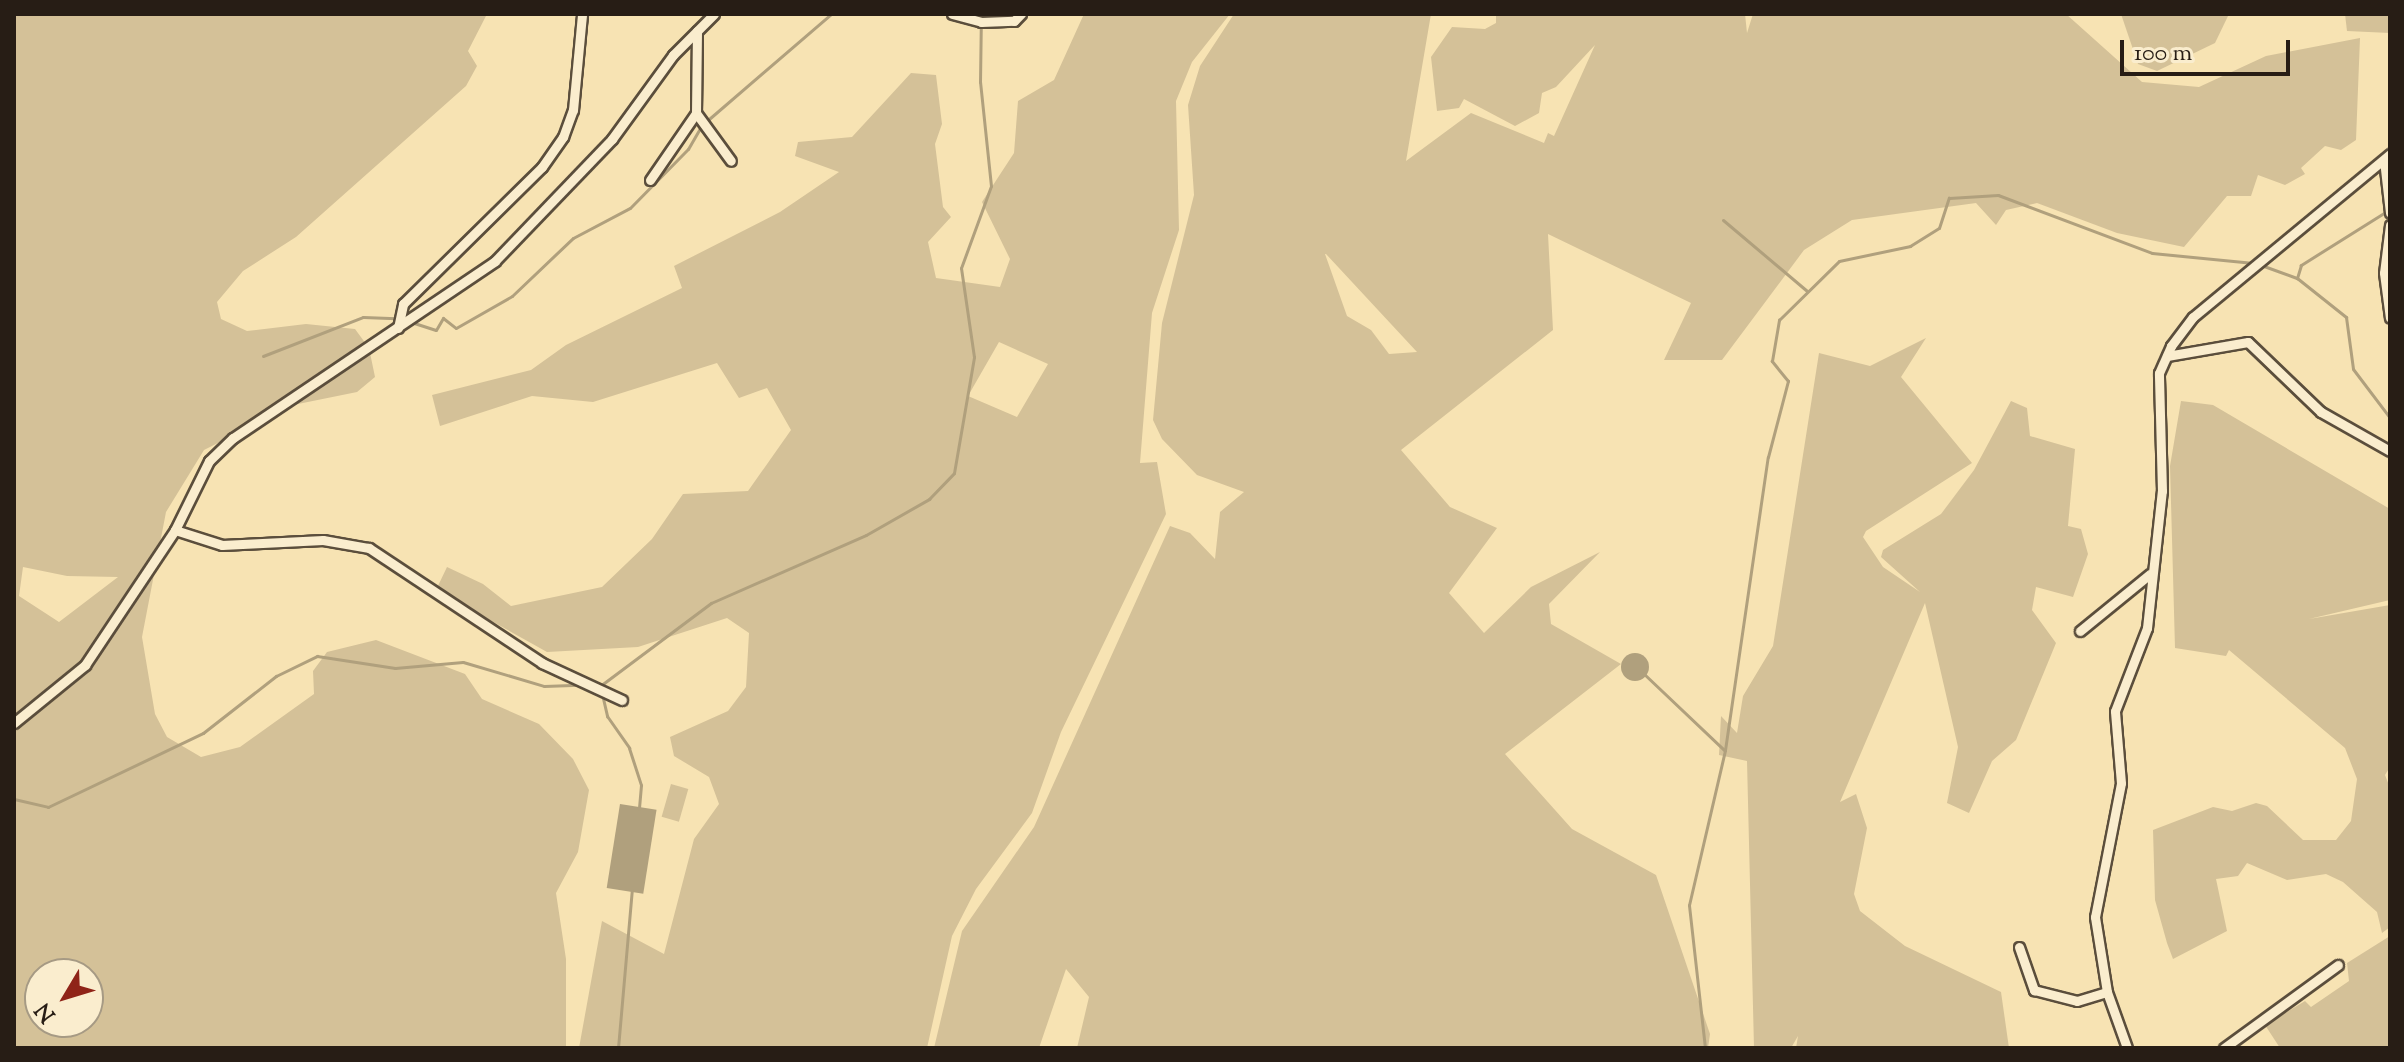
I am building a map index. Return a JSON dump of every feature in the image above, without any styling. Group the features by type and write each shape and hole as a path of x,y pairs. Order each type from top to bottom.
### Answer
{"street":[{"path":"398,328 403,304 542,167 563,137 573,110 582,14"},
{"path":"14,723 85,665 137,579 175,530 209,461 233,438 495,261 612,139 697,31 714,14"},
{"path":"952,14 981,22 1014,21 1021,14"},
{"path":"650,180 696,113 697,31"},
{"path":"696,113 731,161"},
{"path":"2387,157 2390,213"},
{"path":"2127,1048 2107,992 2095,917 2121,783 2115,711 2147,628 2150,574 2162,491 2159,373 2193,317 2387,157"},
{"path":"2390,225 2384,273 2390,318"},
{"path":"2167,356 2248,342 2321,412 2390,451"},
{"path":"175,530 222,545 323,540 382,553 542,663 622,700"},
{"path":"2080,631 2150,574"},
{"path":"2019,947 2034,990 2077,1001 2107,992"},
{"path":"2224,1048 2338,965"}],"shaded area":[{"path":"14,14 487,14 468,51 477,66 466,86 296,237 243,271 217,302 221,319 247,331 306,324 355,329 369,348 375,377 357,392 293,405 204,450 166,512 142,637 155,714 167,737 201,757 240,747 314,694 313,671 327,652 376,640 465,674 482,699 539,724 573,759 589,790 578,852 556,893 566,959 566,1048 14,1048","holes":["23,567 67,576 118,577 59,622 19,596"]},
{"path":"1084,14 1230,14 1192,62 1176,101 1179,230 1152,313 1140,463 1157,462 1166,514 1061,732 1032,813 976,889 952,936 927,1048 579,1048 602,921 664,954 694,839 719,804 709,777 674,756 670,737 728,711 746,687 749,633 727,618 638,647 547,652 436,590 447,567 483,584 511,606 602,587 652,539 683,494 748,491 791,430 767,388 739,398 717,363 593,402 532,396 440,426 432,395 531,370 566,345 682,288 674,266 780,212 839,172 795,156 798,142 852,137 911,73 936,75 942,124 935,144 943,207 951,217 928,242 936,278 1000,287 1010,259 982,202 1014,153 1018,101 1054,80","holes":["999,342 1048,364 1017,417 968,396"]},
{"path":"1234,14 1431,14 1406,161 1471,113 1544,143 1548,133 1554,136 1595,45 1556,87 1542,93 1539,113 1515,126 1464,99 1459,108 1437,111 1431,57 1452,27 1485,29 1496,23 1496,14 1745,14 1747,33 1753,14 2066,14 2142,82 2199,87 2266,56 2360,38 2356,140 2341,150 2325,146 2301,168 2305,174 2285,185 2258,175 2251,196 2227,196 2184,247 2117,233 2037,203 2006,210 1996,225 1976,203 1852,220 1804,250 1722,360 1664,360 1691,303 1548,234 1553,330 1401,450 1450,507 1497,528 1449,593 1484,633 1531,587 1600,552 1549,604 1551,624 1621,664 1505,754 1572,829 1656,875 1710,1034 1708,1048 1077,1048 1089,997 1066,969 1039,1048 934,1048 962,931 1034,827 1170,526 1190,533 1215,559 1220,512 1244,492 1197,475 1162,439 1153,420 1162,323 1194,195 1188,105 1200,66","holes":["1326,254 1417,352 1389,354 1371,330 1347,316"]},
{"path":"2121,14 2229,14 2215,43 2157,71 2138,64"},
{"path":"2345,14 2390,14 2390,33 2347,31"},
{"path":"1926,338 1901,377 1972,463 1866,531 1863,537 1883,567 1920,592 1881,557 1883,550 1941,514 1974,470 2011,401 2027,408 2030,436 2075,449 2068,526 2081,529 2088,554 2073,597 2036,587 2032,610 2056,643 2016,740 1992,761 1969,813 1947,803 1958,747 1925,603 1840,802 1856,794 1867,828 1854,894 1860,911 1905,946 2001,992 2009,1048 1796,1048 1798,1036 1791,1048 1754,1048 1747,761 1719,755 1721,716 1737,733 1743,696 1773,646 1819,353 1870,366"},
{"path":"2181,401 2213,405 2390,509 2390,600 2309,619 2390,605 2390,767 2385,775 2390,788 2390,927 2382,933 2377,912 2343,882 2326,874 2287,880 2247,863 2238,876 2216,879 2227,931 2173,959 2155,900 2153,830 2213,807 2232,811 2256,803 2267,806 2303,840 2336,840 2351,821 2357,779 2345,748 2229,650 2226,656 2175,648 2170,466"},
{"path":"1635,653 1645,657 1649,667 1645,677 1635,681 1625,677 1621,667 1625,657"},
{"path":"671,784 688,789 679,822 662,817"},
{"path":"620,804 657,810 643,894 607,888"},
{"path":"2390,936 2390,1048 2280,1048 2265,1025 2305,1001 2311,1007 2349,981 2347,963"}],"waterway":[{"path":"411,322 436,330 443,318 456,328 512,296 573,238 630,208 688,149 702,125 831,14"},
{"path":"600,686 711,603 866,535 929,499 954,473 974,357 961,268 991,186 980,82 981,14"},
{"path":"1705,1048 1689,905 1725,750 1768,457 1788,381 1772,361 1779,320 1839,261 1910,246 1939,228 1949,198 1998,195 2152,253 2254,263"},
{"path":"2387,211 2301,265 2297,278 2346,317 2353,369 2390,418"},
{"path":"1723,220 1807,291"},
{"path":"2261,265 2297,278"},
{"path":"263,356 363,317 396,318"},
{"path":"14,799 48,807 203,733 276,676 317,656 395,668 463,662 544,686 579,685"},
{"path":"1643,673 1724,750"},
{"path":"602,694 607,716 629,748 641,785 639,809"},
{"path":"618,1048 632,888"}]}
